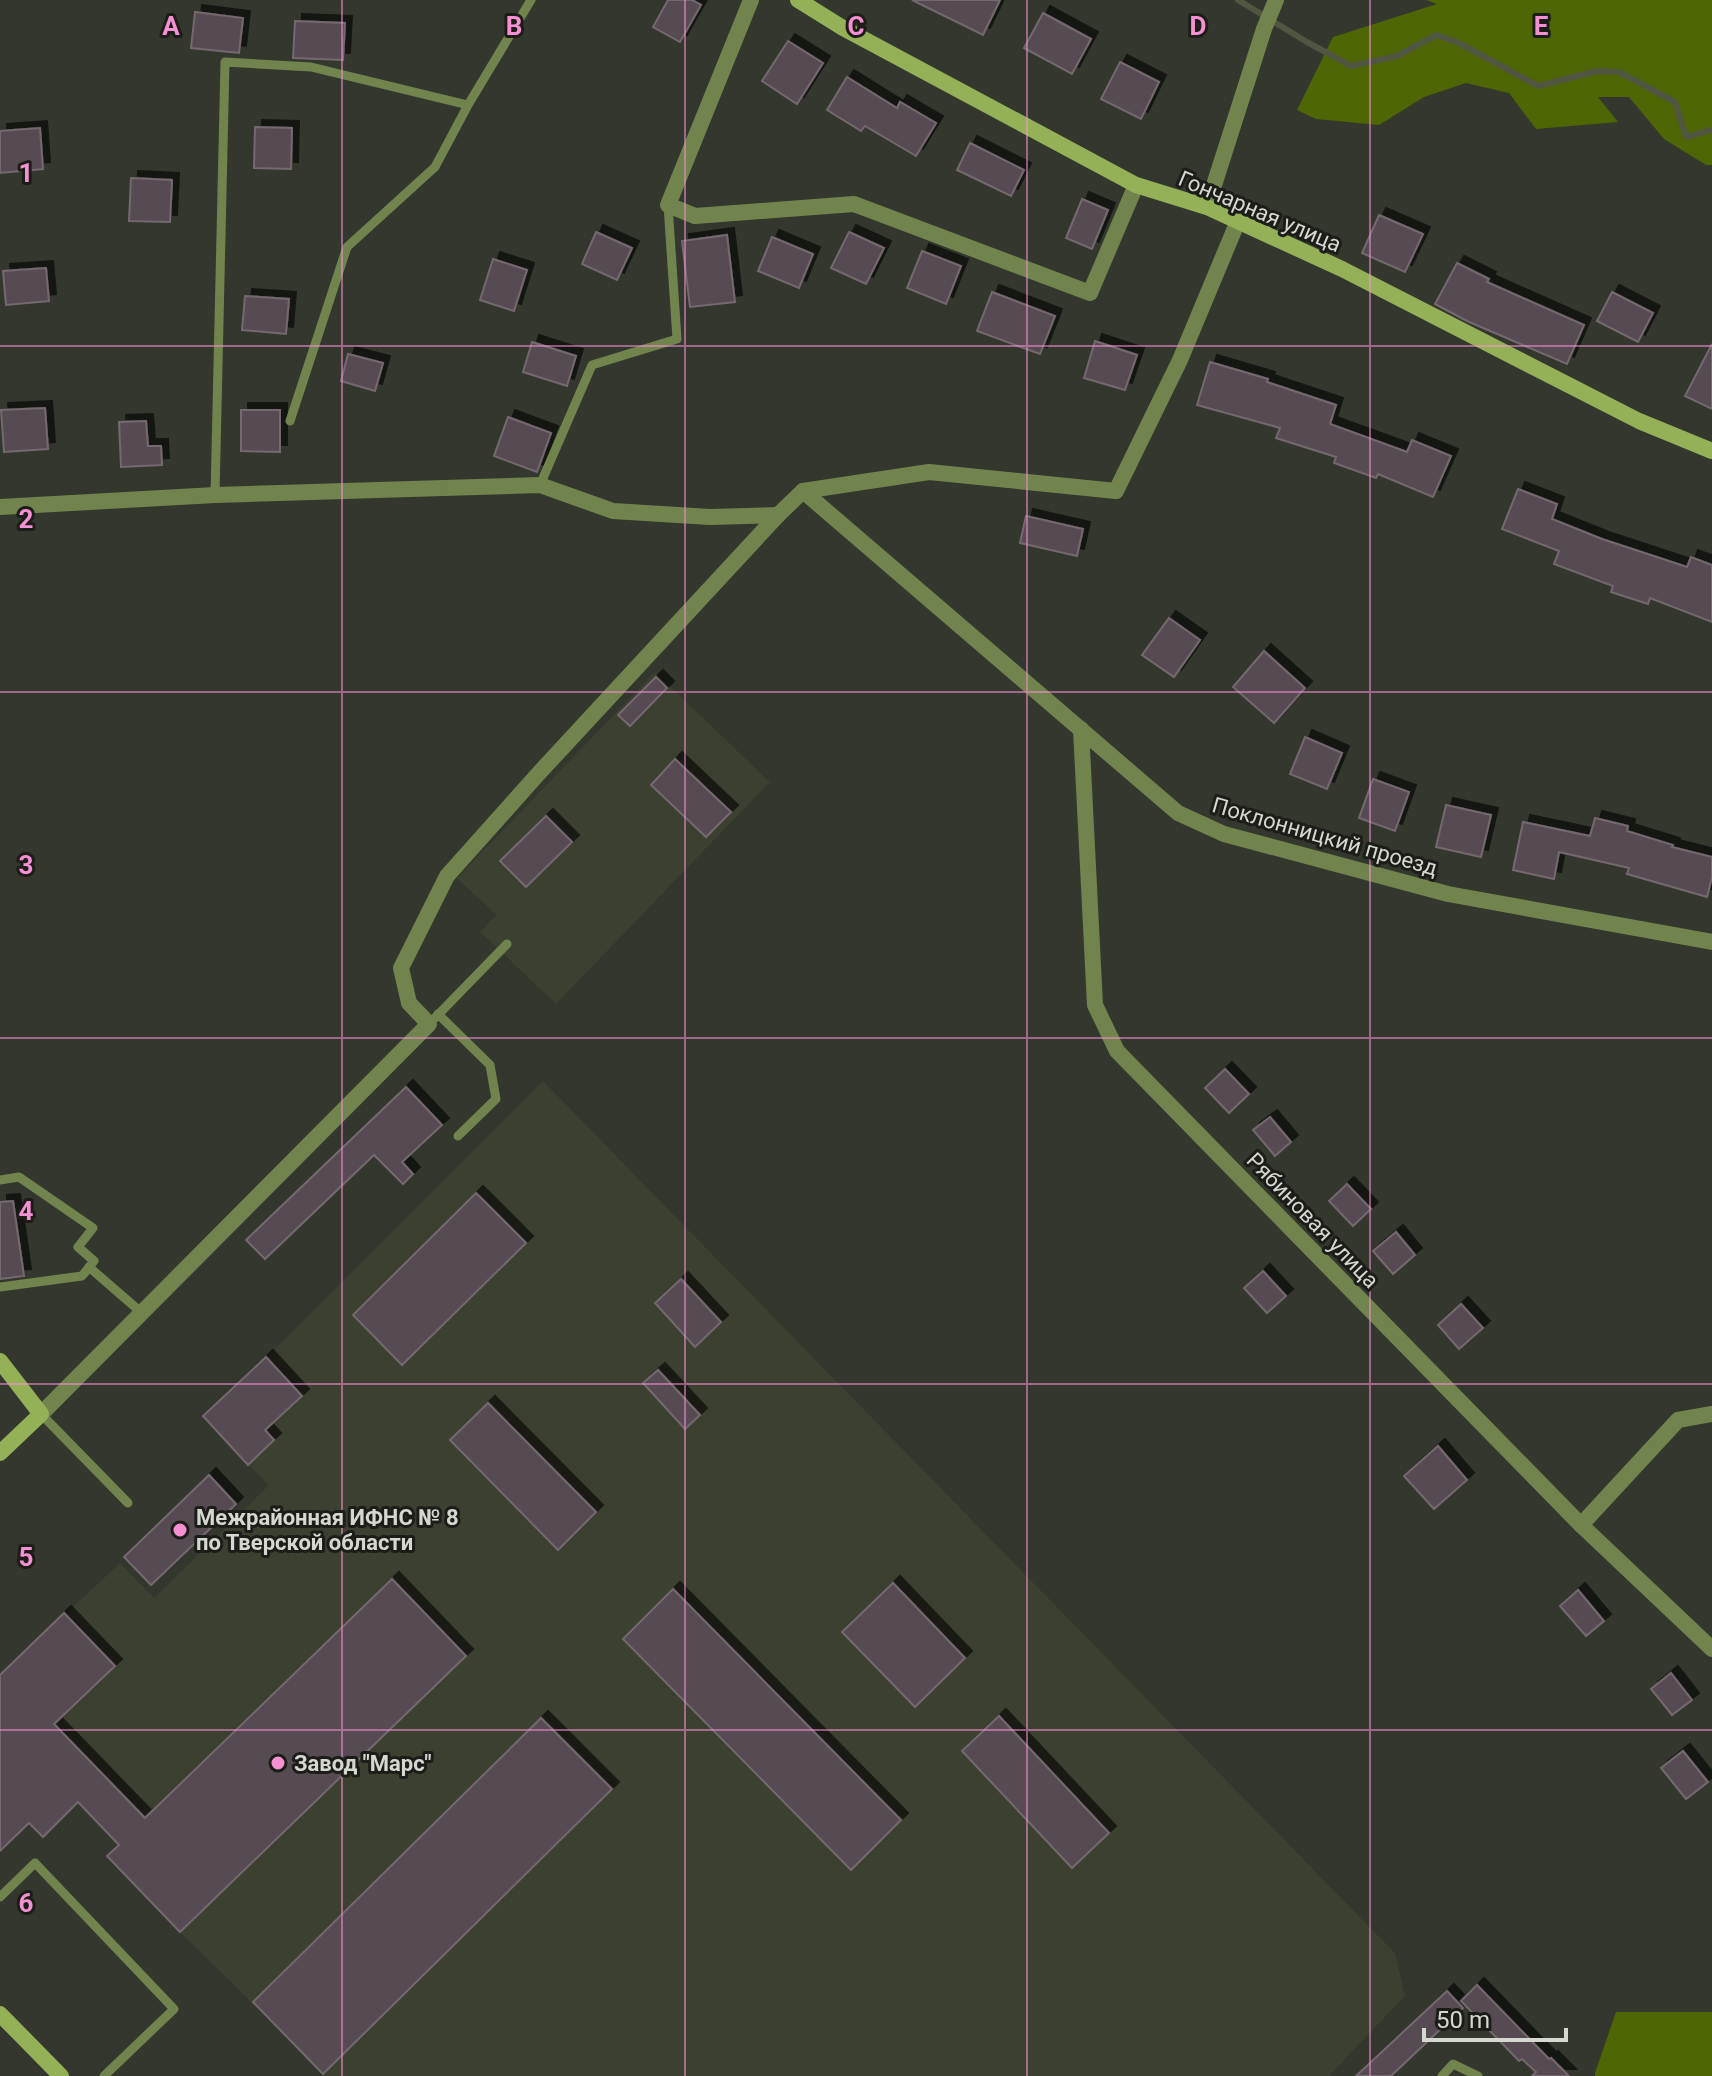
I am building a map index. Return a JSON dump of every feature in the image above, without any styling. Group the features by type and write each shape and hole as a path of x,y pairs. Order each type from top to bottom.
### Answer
{"street":[{"path":"751,0 668,205 695,216 854,204 1090,293 1136,185"},
{"name":"Гончарная улица","path":"798,0 843,28 1136,185 1207,207 1342,269 1639,421 1712,451"},
{"path":"1207,207 1274,6"},
{"path":"0,1453 433,1019 409,1003 401,968 447,876 778,515 803,491 929,472 1116,491 1180,360 1238,221"},
{"path":"0,507 215,495 540,485 613,511 710,517 778,515"},
{"name":"Поклонницкий проезд","path":"803,491 1178,813 1224,834 1448,894 1712,942"},
{"name":"Рябиновая улица","path":"1081,729 1095,1005 1117,1051 1581,1525 1712,1649"},
{"path":"0,1361 41,1414"},
{"path":"1581,1525 1678,1420 1712,1414"},
{"path":"2,2020 61,2076"}],"lane":[{"path":"290,421 347,247 435,167 531,0"},
{"path":"215,495 225,62 311,67 468,105"},
{"path":"540,485 592,365 677,339 668,205"},
{"path":"458,1136 496,1099 490,1065 433,1019 507,944"},
{"path":"0,1180 19,1177 93,1228 78,1247 94,1261 82,1276 0,1287"},
{"path":"89,1267 142,1313"},
{"path":"41,1414 128,1503"},
{"path":"0,1897 35,1863 174,2009 104,2076"},
{"path":"1442,2076 1453,2064 1478,2076"}],"shaded area":[{"path":"655,672 770,782 556,1004 480,932 496,915 457,878"},
{"path":"543,1081 1395,1953 1405,1996 1329,2076 326,2076 107,1856 119,1845 78,1803 43,1837 29,1823 0,1851 0,1675 120,1563 154,1598 269,1485 203,1416 267,1357"}],"green space":[{"path":"1426,0 1712,0 1712,165 1706,165 1664,139 1629,97 1598,97 1618,122 1536,129 1509,93 1466,83 1424,97 1379,125 1316,119 1297,110 1333,37 1437,4"},
{"path":"1616,2012 1712,2012 1712,2076 1595,2076"}],"building":[{"path":"668,0 692,0 701,5 680,42 653,27"},
{"path":"912,0 1000,0 983,35"},
{"path":"195,12 243,18 239,53 191,48"},
{"path":"1043,13 1091,39 1072,74 1024,48"},
{"path":"295,21 345,23 343,60 293,58"},
{"path":"788,41 823,63 797,104 762,81"},
{"path":"1120,62 1159,82 1141,119 1101,99"},
{"path":"847,77 897,108 900,102 936,123 916,156 865,126 861,131 827,110"},
{"path":"255,127 292,128 291,169 254,168"},
{"path":"40,128 43,169 0,173 0,131"},
{"path":"970,143 1024,170 1011,196 957,170"},
{"path":"131,178 172,180 170,222 129,221"},
{"path":"1082,199 1108,210 1092,249 1066,238"},
{"path":"1379,215 1423,234 1405,272 1362,253"},
{"path":"596,232 632,248 617,280 582,264"},
{"path":"849,232 884,248 866,284 831,268"},
{"path":"727,235 735,302 690,307 682,241"},
{"path":"772,237 813,254 799,288 758,271"},
{"path":"922,251 961,266 946,304 907,288"},
{"path":"493,259 527,270 514,311 480,300"},
{"path":"1457,263 1489,279 1487,282 1584,325 1567,364 1435,304"},
{"path":"46,268 49,301 6,305 3,271"},
{"path":"992,292 1055,316 1040,354 977,331"},
{"path":"1612,292 1653,313 1638,342 1597,321"},
{"path":"245,296 289,299 286,334 242,330"},
{"path":"1095,341 1137,355 1125,390 1084,378"},
{"path":"532,342 576,356 567,386 523,372"},
{"path":"1712,344 1712,409 1685,396"},
{"path":"348,354 383,363 375,391 341,381"},
{"path":"1210,362 1268,379 1267,382 1336,405 1330,424 1407,452 1412,440 1451,456 1433,497 1378,474 1376,478 1334,463 1336,457 1276,438 1280,428 1197,405"},
{"path":"45,408 48,449 4,452 1,410"},
{"path":"241,410 280,410 280,452 241,451"},
{"path":"508,417 551,433 537,472 494,456"},
{"path":"146,421 148,446 161,446 162,465 121,467 119,422"},
{"path":"1518,489 1557,504 1552,519 1602,539 1687,567 1691,557 1712,565 1712,622 1650,598 1648,604 1611,592 1613,586 1554,564 1559,551 1502,529"},
{"path":"1026,516 1083,529 1077,556 1020,543"},
{"path":"1169,618 1200,640 1174,677 1142,655"},
{"path":"1264,651 1305,688 1274,723 1233,687"},
{"path":"656,677 667,688 630,726 618,715"},
{"path":"1305,737 1342,753 1327,789 1290,774"},
{"path":"675,759 731,812 706,837 651,785"},
{"path":"1373,779 1409,792 1395,831 1359,818"},
{"path":"1446,805 1491,815 1481,857 1436,847"},
{"path":"546,816 572,842 526,887 500,861"},
{"path":"1595,818 1628,826 1627,831 1672,847 1712,857 1712,877 1707,897 1627,874 1629,868 1559,852 1554,879 1513,870 1523,822 1590,836"},
{"path":"1225,1069 1249,1094 1229,1113 1205,1088"},
{"path":"406,1087 442,1125 402,1162 413,1174 403,1184 374,1155 265,1259 246,1240"},
{"path":"1270,1117 1291,1142 1275,1156 1253,1130"},
{"path":"1347,1184 1371,1209 1353,1226 1329,1201"},
{"path":"476,1193 526,1243 402,1365 353,1315"},
{"path":"13,1201 24,1276 0,1279 0,1202"},
{"path":"1396,1232 1415,1255 1393,1274 1373,1251"},
{"path":"1263,1271 1286,1296 1267,1313 1244,1288"},
{"path":"681,1279 721,1322 695,1347 655,1303"},
{"path":"1461,1304 1483,1328 1459,1349 1438,1325"},
{"path":"266,1357 302,1396 265,1430 274,1440 248,1465 203,1416"},
{"path":"658,1370 700,1415 685,1429 643,1383"},
{"path":"488,1403 596,1512 558,1550 450,1440"},
{"path":"1438,1446 1467,1480 1434,1509 1404,1476"},
{"name":"Межрайонная ИФНС № 8 по Тверской области","path":"209,1475 236,1504 151,1585 124,1557"},
{"name":"Завод \"Марс\"","path":"392,1579 466,1656 180,1932 107,1856 119,1845 78,1802 43,1837 29,1823 0,1851 0,1675 64,1613 115,1666 54,1724 145,1818"},
{"path":"893,1583 965,1658 915,1707 842,1632"},
{"path":"673,1589 901,1820 851,1870 623,1639"},
{"path":"1578,1590 1604,1621 1586,1636 1560,1606"},
{"path":"1671,1673 1692,1700 1672,1715 1651,1689"},
{"path":"999,1716 1109,1833 1072,1868 962,1751"},
{"path":"541,1718 612,1789 323,2074 253,2002"},
{"path":"1683,1751 1708,1782 1686,1799 1661,1768"},
{"path":"1477,1985 1569,2076 1532,2076 1536,2072 1522,2059 1519,2061 1461,2001"},
{"path":"1447,1991 1463,2008 1391,2076 1356,2076"}],"waterway":[{"path":"1238,0 1351,66 1397,56 1436,35 1459,43 1538,86 1597,71 1619,72 1675,102 1686,137 1712,130"}],"place":[{"name":"Межрайонная ИФНС № 8 по Тверской области","path":"180,1530"},
{"name":"Завод \"Марс\"","path":"278,1763"}]}
